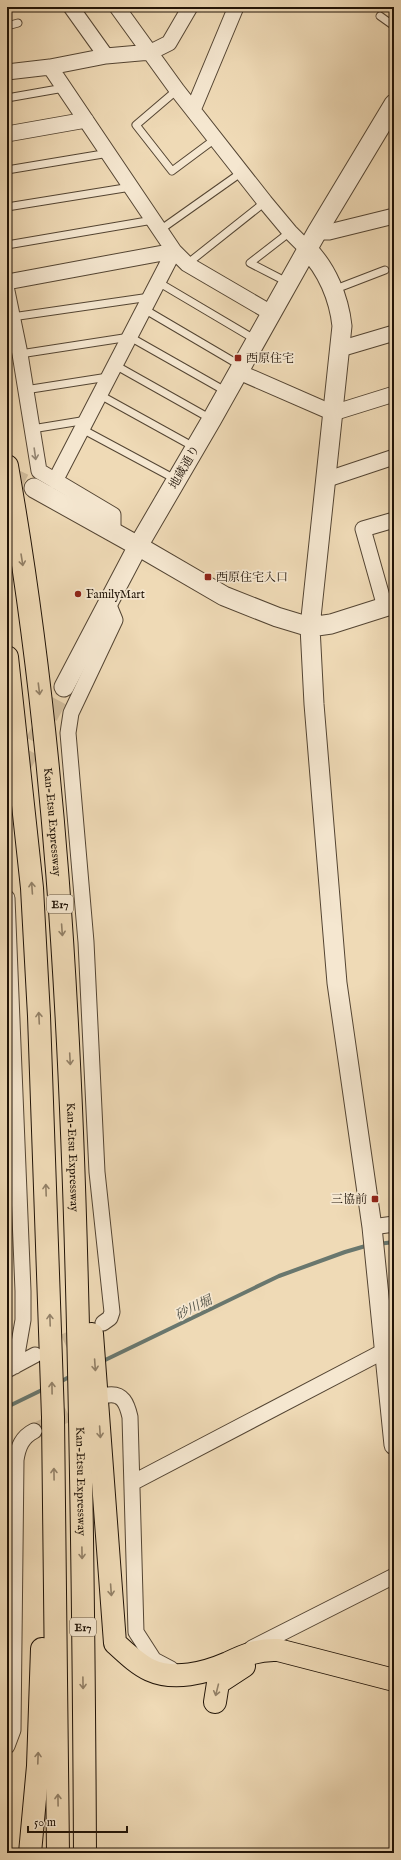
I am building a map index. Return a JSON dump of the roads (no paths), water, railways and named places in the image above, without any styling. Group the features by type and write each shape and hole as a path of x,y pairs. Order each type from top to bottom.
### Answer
{"highway":[{"name":"Kan-Etsu Expressway","path":"7,466 27,591 46,749 60,903 68,1017 73,1145 91,1335 95,1397 85,1853"},
{"name":"E17","path":"7,657 32,888 42,1100 43,1357 53,1417 58,1853"},
{"path":"95,1397 116,1644 140,1664 150,1670 162,1674 196,1674 264,1649 278,1650 394,1680"},
{"path":"30,1853 38,1766 43,1611 54,1504"},
{"path":"215,1702 218,1683 251,1661 263,1659 296,1660 394,1687"}],"street":[{"path":"71,7 106,56"},
{"path":"117,7 215,139 265,202 290,232 319,260 333,290 341,315 342,326 340,349 310,627 315,726 337,983 372,1229 394,1445"},
{"path":"8,69 50,67 106,56 151,52 169,43 190,7"},
{"path":"193,110 236,7"},
{"path":"50,67 174,251 188,264 271,313"},
{"name":"地蔵通り","path":"64,686 138,546 212,420 307,249 394,104"},
{"path":"7,134 86,120"},
{"path":"317,232 329,232 393,218"},
{"path":"7,282 174,251"},
{"path":"55,481 174,251"},
{"path":"7,291 20,354 39,472 113,515 113,531"},
{"path":"340,349 394,333"},
{"path":"240,370 333,413 394,394"},
{"path":"325,480 394,457"},
{"path":"34,488 113,531 224,596 310,627 331,624 390,605 363,529 394,520"},
{"path":"91,1335 110,1318 112,1312 97,1172 86,942 68,733 71,713 115,620 108,603"},
{"path":"7,898 23,1291 23,1320 11,1368"},
{"path":"372,1229 394,1224"},
{"path":"132,1483 384,1351"},
{"path":"11,1368 43,1357"},
{"path":"95,1397 114,1394 124,1399 127,1404 130,1417 136,1632 154,1660 168,1669 193,1673 218,1665 394,1576"},
{"path":"7,1746 13,1730 11,1478 20,1442 34,1431"}],"lane":[{"path":"380,16 394,26"},
{"path":"7,26 18,23"},
{"path":"7,98 64,88"},
{"path":"178,90 136,125 172,171 215,139"},
{"path":"7,170 109,153"},
{"path":"7,245 157,225 242,172"},
{"path":"7,208 131,187"},
{"path":"188,264 265,202"},
{"path":"289,282 250,263 290,232"},
{"path":"333,290 385,270"},
{"path":"158,282 256,340"},
{"path":"12,317 147,303 240,370"},
{"path":"20,354 130,336 227,392"},
{"path":"25,390 112,371 212,420"},
{"path":"100,395 195,448"},
{"path":"32,429 84,424 176,480"}],"waterway":[{"name":"砂川堀","path":"378,1244 394,1242"},
{"name":"砂川堀","path":"101,1362 279,1276 369,1245"},
{"name":"砂川堀","path":"58,1383 71,1376"},
{"name":"砂川堀","path":"7,1407 44,1389"}],"tunnel":[{"path":"7,475 34,488"},
{"path":"7,793 64,687"},
{"path":"43,1351 85,1332"},
{"path":"34,1431 87,1405"}],"place":[{"name":"西原住宅","path":"238,358"},
{"name":"西原住宅入口","path":"208,577"},
{"name":"FamilyMart","path":"78,594"},
{"name":"三協前","path":"375,1199"}]}
